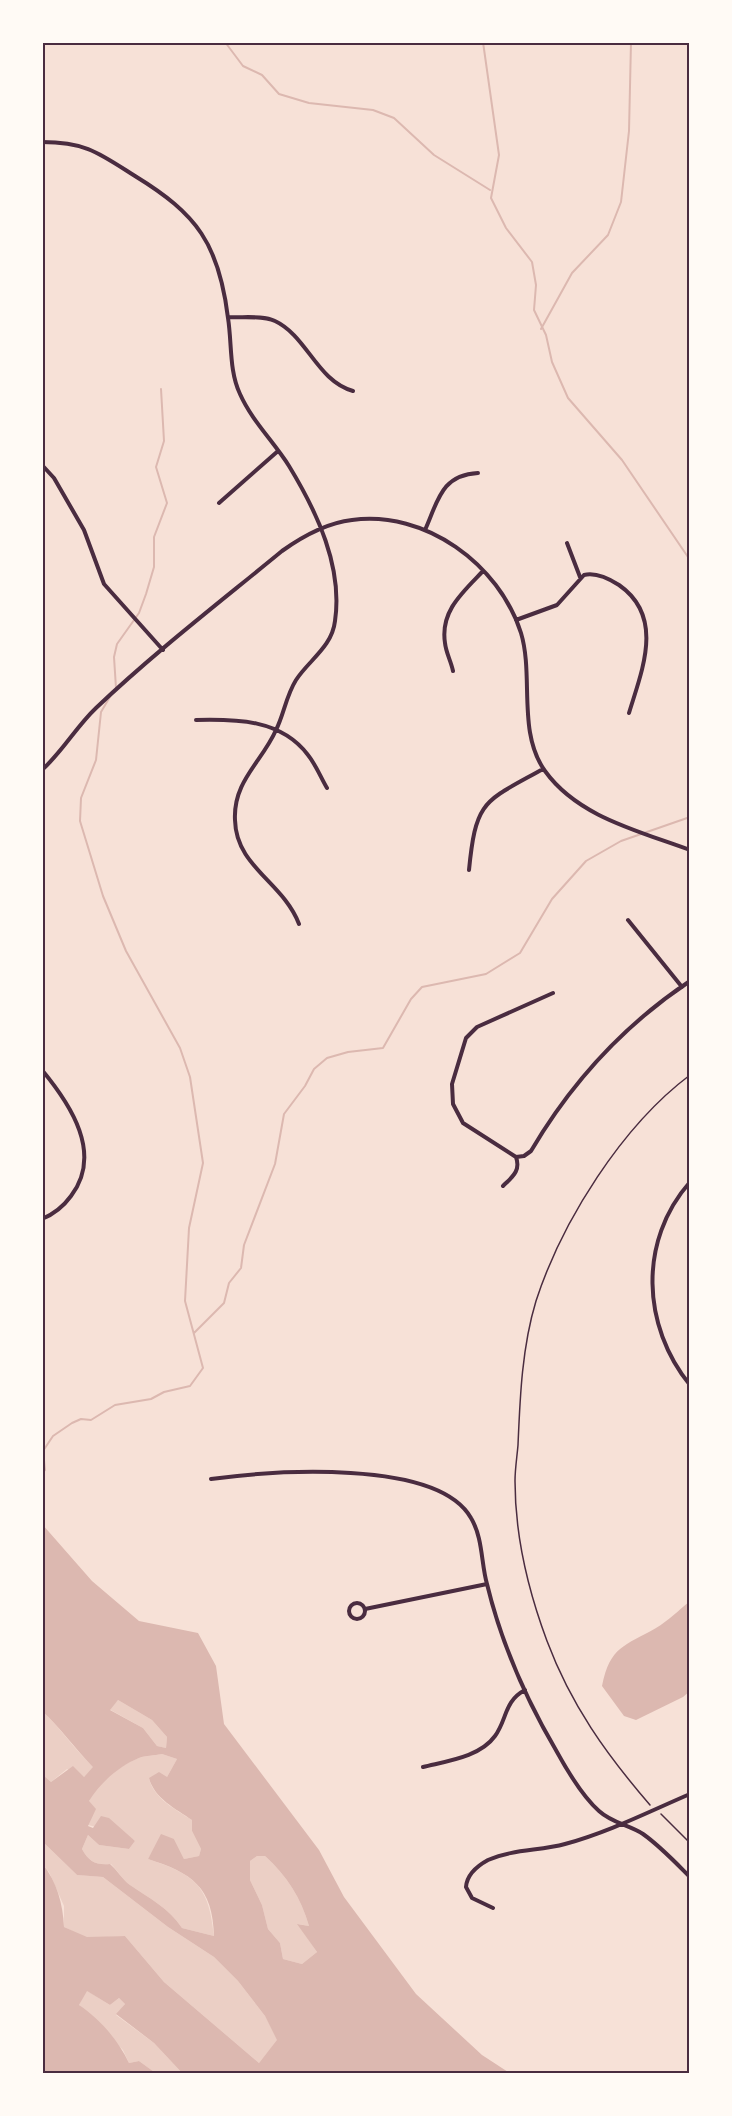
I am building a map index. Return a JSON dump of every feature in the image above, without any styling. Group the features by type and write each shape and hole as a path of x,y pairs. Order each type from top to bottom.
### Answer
{"street":[{"path":"42,142 65,142 88,147 177,203 206,238 218,273 228,317 233,372 240,393 299,485 328,547 334,570 334,626 324,647 291,688 276,732 241,784 236,804 236,830 244,854 286,898 299,924"},
{"path":"228,317 274,320 292,336 337,386 353,391"},
{"path":"219,503 278,451"},
{"path":"42,465 54,478 84,530 104,584 163,650"},
{"path":"425,530 448,482 459,475 478,473"},
{"path":"42,770 64,747 93,710 282,551 320,530 341,522 362,519 400,522 425,530 451,544 483,571 504,597 516,620 526,656 530,730 543,769 560,790 584,808 690,850"},
{"path":"567,543 580,577"},
{"path":"453,670 445,643 447,617 458,597 483,571"},
{"path":"516,620 557,604 580,577 595,574 614,582 635,600 644,614 648,634 645,657 629,713"},
{"path":"196,720 249,720 276,732 292,741 308,756 327,788"},
{"path":"469,870 473,830 484,807 496,796 543,769"},
{"path":"628,920 682,987"},
{"path":"553,993 477,1027 466,1038 452,1084 453,1104 463,1123 516,1157 524,1156 531,1151 561,1103 594,1064 639,1021 690,981"},
{"path":"42,1070 71,1111 85,1154 84,1171 78,1186 57,1211 42,1219"},
{"path":"502,1186 516,1172 518,1164 516,1157"},
{"path":"690,1182 666,1220 653,1262 652,1304 663,1342 690,1385"},
{"path":"212,1479 278,1474 384,1475 424,1485 457,1502 472,1519 487,1584 525,1690 576,1783 599,1812 641,1833 690,1877"},
{"path":"365,1609 357,1603 350,1606 348,1612 351,1616 358,1618 365,1609 487,1584"},
{"path":"423,1767 484,1747 499,1731 510,1701 525,1690"},
{"path":"493,1908 472,1898 466,1887 469,1875 482,1863 511,1853 563,1845 622,1825 690,1794"}],"path":[{"path":"690,1075 618,1149 576,1214 554,1257 536,1303 522,1374 514,1481 524,1563 547,1641 572,1698 592,1734 656,1810 690,1843"}],"shaded area":[{"path":"42,1524 92,1581 139,1621 198,1633 216,1666 224,1724 319,1850 344,1897 416,1994 482,2055 511,2074 183,2074 154,2043 116,2014 125,2004 119,1998 110,2005 87,1991 79,2005 108,2031 129,2063 139,2061 157,2074 42,2074 42,1863 52,1878 58,1894 64,1927 87,1937 125,1936 164,1982 259,2063 277,2040 265,2016 238,1981 214,1957 168,1927 103,1877 77,1875 42,1841 42,1774 51,1782 73,1766 84,1777 93,1767 42,1711","holes":["118,1700 152,1720 167,1737 166,1748 157,1746 143,1728 110,1710","162,1754 177,1759 167,1777 159,1772 149,1778 156,1791 166,1802 192,1820 192,1831 201,1849 199,1856 184,1859 174,1839 161,1834 148,1859 177,1870 197,1884 209,1905 214,1936 182,1928 165,1909 127,1883 110,1864 93,1862 82,1849 88,1835 99,1845 129,1849 135,1841 109,1818 101,1816 93,1828 88,1826 96,1809 89,1801 117,1770 142,1757","257,1856 265,1856 280,1871 302,1906 309,1926 297,1924 317,1952 302,1964 283,1959 280,1943 268,1929 262,1905 250,1880 250,1861"]},
{"path":"690,1601 690,1691 683,1697 636,1720 624,1716 602,1686 609,1663 620,1649 669,1619"},
{"path":"118,1700 152,1720 167,1737 166,1748 157,1746 143,1728 109,1709"},
{"path":"42,1711 94,1767 84,1777 67,1769 51,1782 42,1774"},
{"path":"162,1754 177,1759 167,1777 149,1778 151,1785 166,1803 192,1820 192,1831 201,1849 199,1856 184,1859 174,1839 160,1840 148,1859 178,1871 197,1885 208,1905 214,1936 182,1928 165,1909 127,1883 111,1864 94,1862 82,1849 88,1835 99,1845 129,1849 135,1841 125,1834 88,1825 89,1801 103,1781 117,1769 142,1757"},
{"path":"42,1841 77,1875 103,1877 168,1927 214,1957 238,1981 265,2016 278,2040 259,2063 164,1982 125,1936 87,1938 64,1927 64,1906 49,1872 42,1863"},
{"path":"257,1856 265,1856 280,1871 302,1906 309,1926 298,1924 317,1952 302,1964 283,1959 280,1943 268,1929 262,1905 250,1880 250,1861"},
{"path":"86,1990 110,2005 119,1998 125,2004 116,2015 154,2043 183,2074 157,2074 139,2061 129,2063 123,2050 79,2005"}],"waterway":[{"path":"225,42 243,66 262,75 279,94 309,103 373,110 394,118 434,155 490,190"},
{"path":"483,42 499,155 491,198 506,228 532,262 536,285 534,310 546,335 552,362 568,398 622,460 690,560"},
{"path":"541,329 572,273 608,235 621,202 629,131 631,42"},
{"path":"116,688 114,657 117,644 139,613 146,594 154,567 154,537 167,503 156,467 164,441 161,389"},
{"path":"42,1474 45,1470 43,1451 53,1436 72,1423 81,1419 91,1420 115,1405 151,1399 164,1392 190,1386 203,1368 185,1301 189,1228 203,1163 190,1077 180,1048 126,951 103,896 80,821 81,798 96,760 101,712 111,695"},
{"path":"194,1333 224,1303 229,1283 241,1268 244,1245 275,1164 284,1114 305,1086 314,1069 327,1058 348,1052 383,1048 411,999 422,987 486,974 520,953 552,899 586,861 621,841 690,817"}]}
